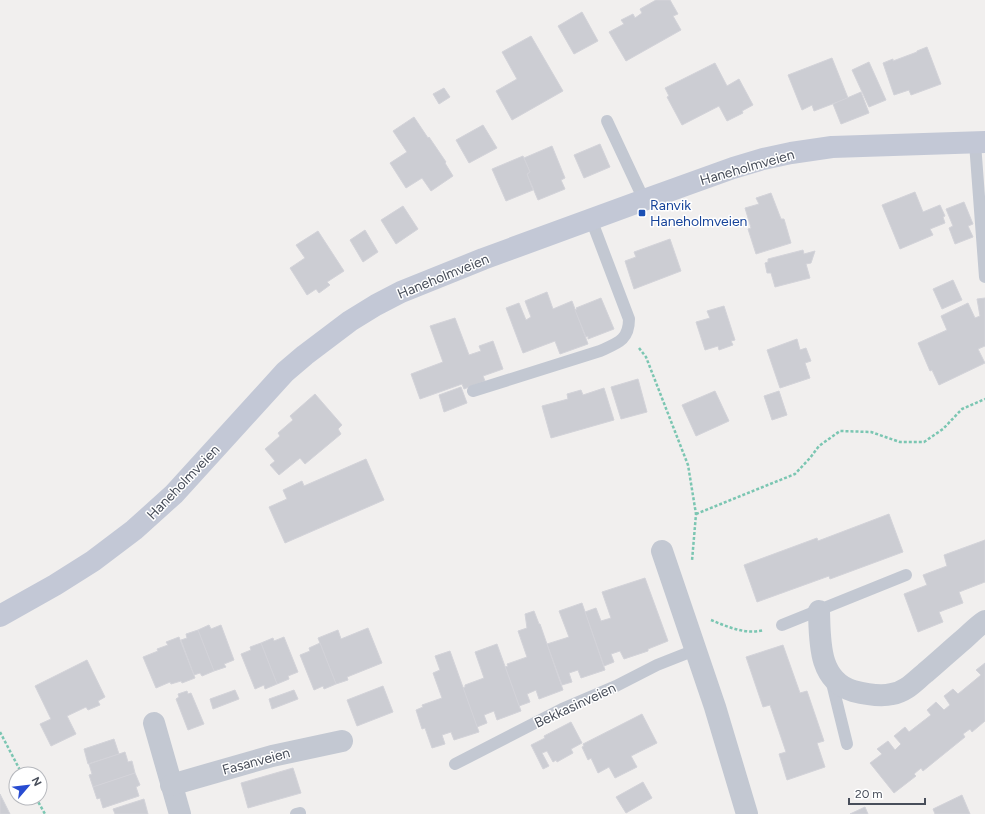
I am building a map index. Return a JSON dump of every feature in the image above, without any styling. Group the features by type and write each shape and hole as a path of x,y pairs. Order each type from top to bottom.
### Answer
{"main road":[{"name":"Haneholmveien","path":"0,616 87,565 134,530 174,494 286,372 305,355 350,321 376,305 424,282 591,219 733,168 763,159 832,147 980,142"}],"street":[{"path":"662,551 715,707 747,814"},
{"path":"819,611 821,647 825,664 830,676 845,688 862,693 877,695 892,694 909,687 985,621"},
{"path":"154,723 180,814"},
{"name":"Fasanveien","path":"171,785 272,756 342,741"}],"lane":[{"path":"606,120 644,200"},
{"path":"980,142 985,277"},
{"path":"473,391 600,351 618,343 627,333 629,328 629,318 591,219"},
{"path":"782,625 906,575"},
{"name":"Bekkasinveien","path":"455,764 562,709 616,686 657,665 695,650"},
{"path":"830,676 848,744"}],"path":[{"path":"627,333 646,357 688,465 696,514 692,562"},
{"path":"696,514 795,474 819,446 840,431 871,432 900,442 924,442 943,429 962,409 985,399"},
{"path":"687,625 710,620 745,631 758,631 782,625"},
{"path":"0,732 18,766"}],"building":[{"path":"656,0 670,0 678,14 673,16 681,30 626,61 609,32 624,24 621,20 633,14 635,18 642,13 640,9"},
{"path":"582,12 598,41 574,54 558,26"},
{"path":"531,36 563,91 512,120 496,91 517,79 502,52"},
{"path":"927,47 941,84 911,95 909,90 894,95 883,63 893,59 893,61"},
{"path":"832,58 848,98 814,111 812,105 802,110 788,75"},
{"path":"869,62 886,100 869,107 852,70"},
{"path":"715,63 727,86 739,79 753,105 742,111 743,113 727,121 719,106 682,125 667,97 669,96 665,88"},
{"path":"444,88 450,97 439,104 433,94"},
{"path":"861,92 869,113 841,124 833,104"},
{"path":"414,117 446,162 445,163 453,176 431,191 422,178 406,188 390,163 407,152 393,131"},
{"path":"483,125 497,148 469,163 456,140"},
{"path":"600,144 610,167 584,178 574,155"},
{"path":"552,146 565,178 561,180 565,189 538,200 527,174 530,172 524,158"},
{"path":"523,156 530,172 527,174 533,190 506,201 492,169"},
{"path":"915,192 923,212 940,205 945,216 943,217 945,223 930,229 933,235 900,249 882,205"},
{"path":"771,193 781,219 784,219 791,243 756,254 748,229 751,228 745,208 759,204 756,198"},
{"path":"964,202 973,224 968,226 973,237 955,244 949,228 953,226 946,209"},
{"path":"403,206 418,229 396,244 381,220"},
{"path":"365,230 378,252 363,262 350,240"},
{"path":"318,231 344,271 327,282 330,285 319,293 316,289 307,295 290,268 305,258 296,245"},
{"path":"670,239 681,271 634,289 625,261 636,257 634,252"},
{"path":"803,250 804,254 815,251 811,263 806,264 810,278 775,287 771,273 767,273 765,263 768,262 768,259"},
{"path":"953,280 962,300 942,309 933,289"},
{"path":"547,292 553,309 572,301 588,344 560,354 555,341 523,353 506,308 519,303 526,320 531,317 525,301"},
{"path":"601,298 614,329 588,339 588,336 586,337 575,310 577,309 576,308"},
{"path":"985,298 985,346 978,349 985,363 939,385 932,370 930,371 918,343 947,330 941,316 968,303 975,318 980,316 977,299"},
{"path":"724,306 735,340 731,341 733,345 719,350 718,346 705,350 696,322 710,318 707,311"},
{"path":"455,318 469,355 481,351 479,346 493,341 503,369 483,376 485,381 464,389 462,384 420,399 411,374 443,362 430,326"},
{"path":"797,339 800,350 806,348 811,361 805,363 810,378 780,388 767,350"},
{"path":"638,379 647,412 621,419 611,387"},
{"path":"461,387 467,403 444,412 439,395"},
{"path":"604,388 614,420 551,438 542,406 568,399 567,394 581,390 583,395"},
{"path":"715,391 729,421 696,436 682,405"},
{"path":"779,391 787,415 772,420 764,396"},
{"path":"315,394 342,425 338,429 341,434 305,464 300,458 279,475 270,465 275,461 265,449 280,436 278,433 293,420 290,416"},
{"path":"366,459 384,500 285,543 269,507 287,499 283,490 302,481 304,486"},
{"path":"889,514 903,552 830,579 829,576 757,602 744,565 817,538 818,541"},
{"path":"985,540 985,582 959,592 963,603 939,612 943,622 918,632 904,594 927,585 923,575 947,566 944,555"},
{"path":"645,578 668,641 648,649 648,651 624,659 620,651 611,654 614,662 604,666 585,612 596,608 601,621 611,618 602,592"},
{"path":"582,603 605,670 581,678 578,670 569,673 572,682 562,685 547,644 569,637 559,611"},
{"path":"534,611 563,690 539,699 536,690 527,694 530,702 519,706 505,667 508,666 507,664 527,657 518,631 527,628 525,614"},
{"path":"209,625 211,629 221,625 234,660 224,664 226,667 214,671 198,630"},
{"path":"368,628 382,663 347,677 348,680 336,684 318,638 338,630 341,639"},
{"path":"198,630 214,671 202,676 200,673 194,675 181,640 187,638 186,634"},
{"path":"179,637 195,678 182,683 181,681 171,684 170,682 156,688 143,657 158,651 157,649 168,645 166,642"},
{"path":"284,637 298,672 288,676 289,679 277,684 261,643 273,638 274,641"},
{"path":"261,643 277,684 265,689 264,685 255,689 241,654 251,650 250,647"},
{"path":"320,643 336,684 324,689 323,686 314,690 300,655 310,651 309,648"},
{"path":"497,644 521,711 497,720 494,711 484,715 487,723 477,727 463,688 465,685 484,678 475,652"},
{"path":"783,645 800,693 807,691 824,741 817,743 825,767 787,780 779,754 786,752 770,705 763,707 746,657"},
{"path":"450,651 479,732 454,740 451,732 442,735 445,744 432,748 425,728 422,729 416,710 423,707 422,705 442,698 433,673 440,670 435,656"},
{"path":"87,660 105,697 98,701 100,705 88,710 86,707 67,716 76,734 51,746 40,724 51,719 35,686"},
{"path":"985,663 985,721 972,732 970,729 963,734 965,737 923,771 921,768 914,774 916,776 894,793 870,763 882,754 877,749 888,741 895,750 901,744 894,736 905,727 909,732 931,715 927,710 936,702 944,710 950,705 944,696 953,689 958,694 981,675 976,670"},
{"path":"383,686 393,712 357,726 347,700"},
{"path":"235,690 239,699 213,709 210,699"},
{"path":"294,690 298,699 272,709 269,699"},
{"path":"187,691 188,694 191,693 204,724 188,730 176,699 179,697 178,694"},
{"path":"642,714 657,743 631,756 637,767 615,778 609,767 598,773 591,758 588,760 582,747 584,746 583,744"},
{"path":"571,722 582,743 571,749 573,753 557,762 556,760 553,762 547,751 542,753 549,766 543,769 531,745 545,738 544,736"},
{"path":"114,739 119,754 88,764 84,749"},
{"path":"125,752 128,762 132,761 135,773 93,787 89,775 92,774 89,764"},
{"path":"293,768 301,793 248,808 241,783"},
{"path":"135,773 140,785 136,787 139,796 103,808 100,798 97,799 93,787"},
{"path":"643,782 652,798 626,813 616,797"},
{"path":"0,794 10,814 0,814"},
{"path":"962,795 970,814 935,814 933,809"},
{"path":"144,799 148,814 115,814 113,809"},
{"path":"865,807 868,814 850,814"}],"place":[{"name":"Ranvik Haneholmveien","path":"642,213"}]}
